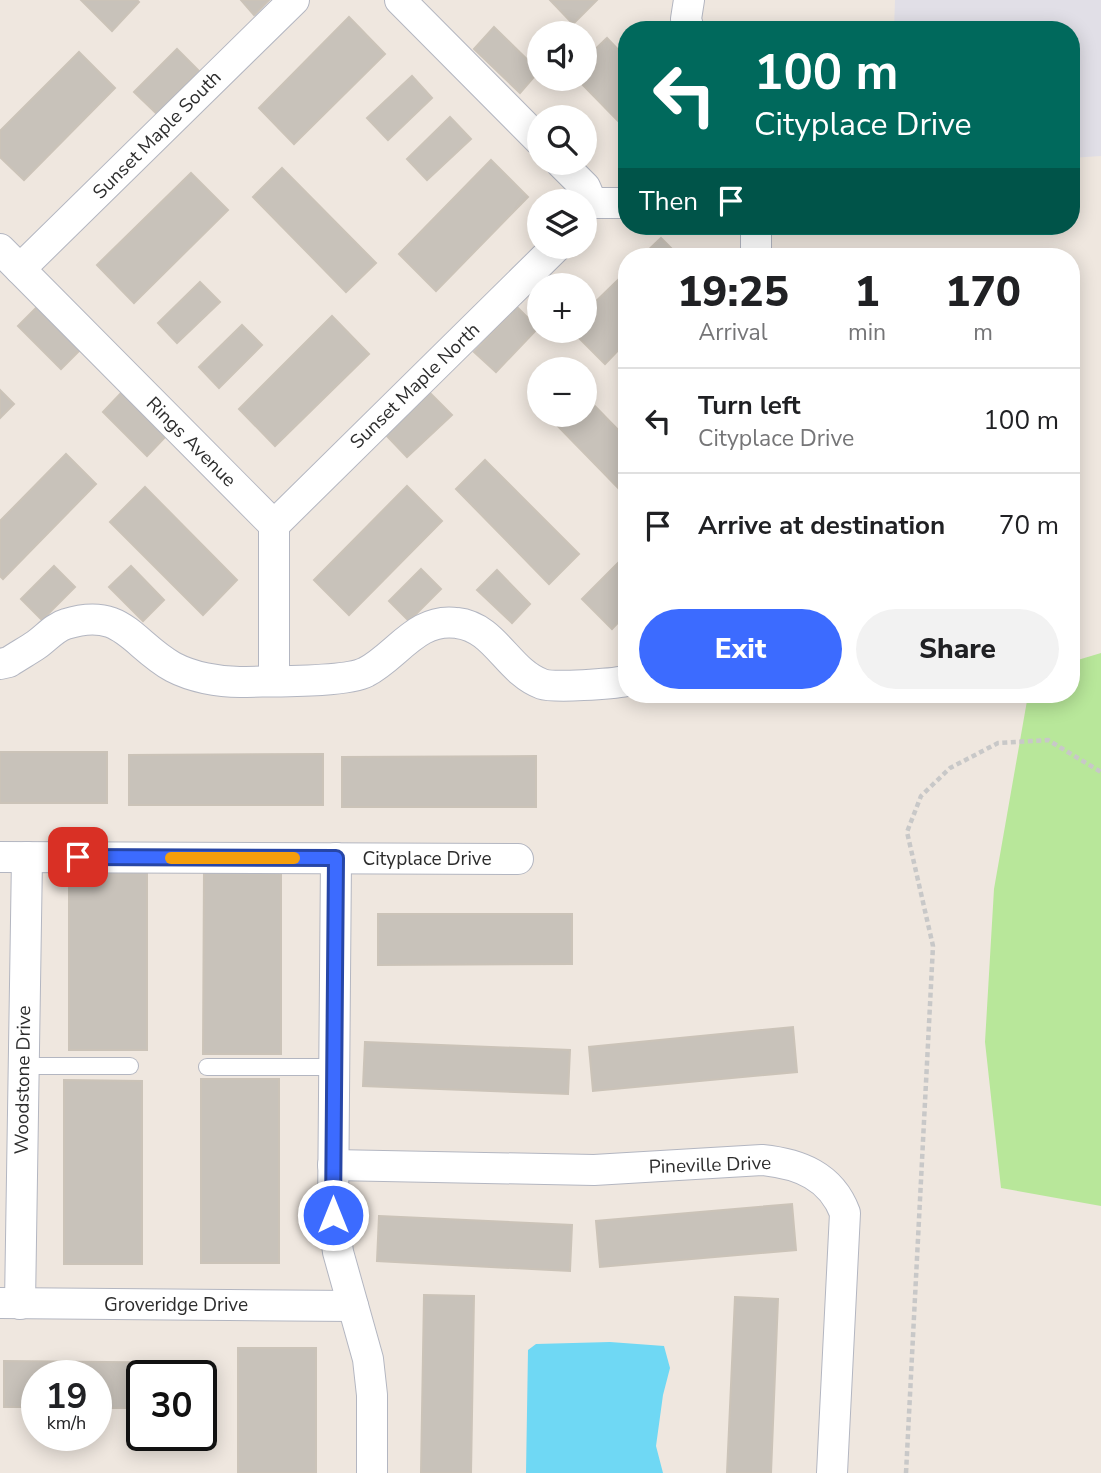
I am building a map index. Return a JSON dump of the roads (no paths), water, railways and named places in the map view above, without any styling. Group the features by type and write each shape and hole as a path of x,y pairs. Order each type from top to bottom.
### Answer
{"street":[{"name":"Sunset Maple South","path":"10,259 294,0"},
{"path":"400,0 527,128"},
{"path":"687,21 689,0"},
{"path":"573,175 585,189"},
{"path":"597,209 618,205"},
{"name":"Rings Avenue","path":"10,259 274,525"},
{"name":"Sunset Maple North","path":"274,525 544,259"},
{"path":"274,525 274,680"},
{"path":"0,664 9,662 63,624 94,618 124,628 172,667 202,678 236,682 332,679 365,673 410,635 439,623 456,622 471,626 497,644 520,669 542,684 618,682"},
{"name":"Cityplace Drive","path":"13,857 518,859"},
{"name":"Woodstone Drive","path":"10,1303 24,1066 13,857"},
{"path":"336,858 333,1215 338,1252 368,1359 372,1395 372,1473"},
{"name":"Pineville Drive","path":"333,1165 594,1170 762,1160 782,1162 816,1174 831,1186 845,1213 832,1473"},
{"name":"Groveridge Drive","path":"10,1303 353,1306"}],"lane":[{"path":"24,1066 130,1066"},
{"path":"207,1067 334,1067"}],"water":[{"path":"610,1342 664,1346 670,1368 663,1395 656,1446 663,1473 526,1473 528,1350 536,1344"}]}
